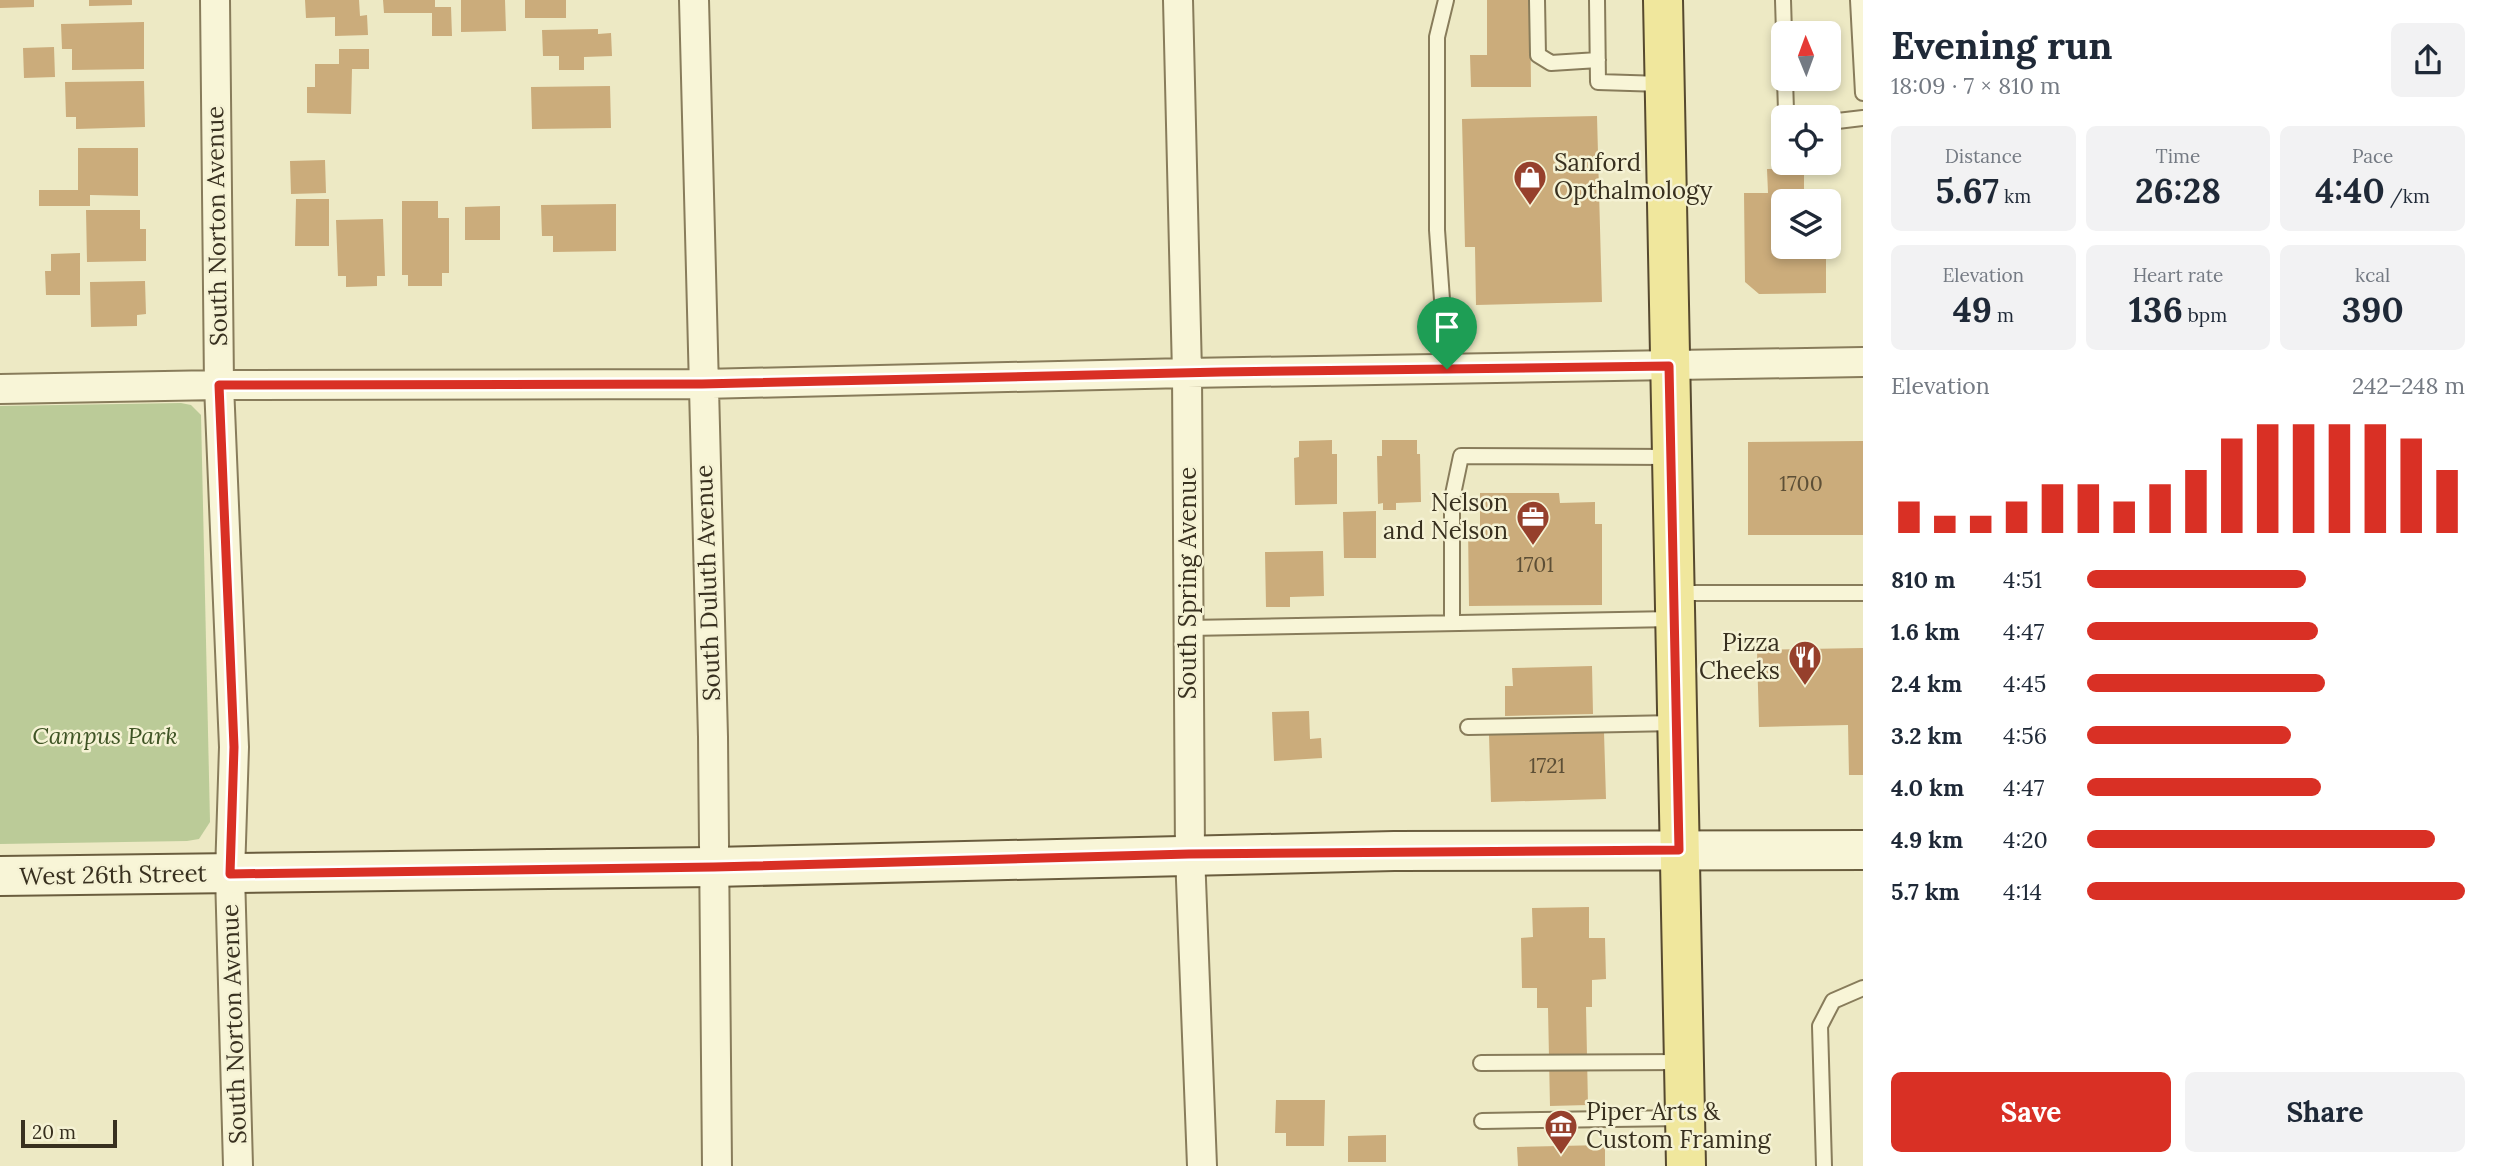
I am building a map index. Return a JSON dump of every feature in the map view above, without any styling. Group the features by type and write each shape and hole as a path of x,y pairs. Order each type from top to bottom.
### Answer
{"main road":[{"path":"1662,0 1686,1166"},
{"name":"West 26th Street","path":"0,876 714,867 1189,854 1863,850"}],"street":[{"name":"South Norton Avenue","path":"215,0 219,385 234,747 230,874 238,1166"},
{"name":"South Duluth Avenue","path":"694,0 713,737 717,1166"},
{"name":"South Spring Avenue","path":"1178,0 1186,373 1189,854 1202,1166"},
{"path":"0,389 219,385 702,384 1863,362"}],"lane":[{"path":"1446,0 1437,37 1437,230 1447,369"},
{"path":"1783,0 1784,21"},
{"path":"1858,0 1863,93"},
{"path":"1594,8 1598,82 1664,84"},
{"path":"1538,9 1538,54 1551,63 1598,60"},
{"path":"1841,121 1863,118"},
{"path":"1452,623 1452,499 1461,456 1671,457"},
{"path":"1188,628 1452,623 1863,593"},
{"path":"1468,727 1676,723"},
{"path":"1824,1166 1820,1026 1833,1002 1863,988"},
{"path":"1481,1063 1684,1062"},
{"path":"1482,1121 1685,1118"}],"green space":[{"name":"Campus Park","path":"191,405 201,415 210,822 199,839 187,841 0,844 0,406"}],"building":[{"path":"0,0 34,0 34,7 0,8"},
{"path":"89,0 132,0 132,5 89,6"},
{"path":"305,0 359,0 360,16 367,15 368,35 335,36 335,17 306,18"},
{"path":"383,0 435,0 435,7 451,7 452,36 432,36 432,13 384,13"},
{"path":"461,0 505,0 506,31 461,32"},
{"path":"525,0 566,0 566,18 525,18"},
{"path":"1487,0 1530,0 1531,87 1471,87 1470,55 1487,55"},
{"path":"144,22 144,69 72,70 72,49 62,49 61,24"},
{"path":"598,29 598,34 611,33 612,56 584,57 584,70 559,70 559,56 543,56 542,30"},
{"path":"54,47 55,77 24,78 23,48"},
{"path":"339,49 369,49 369,69 352,69 351,114 307,113 307,87 315,87 315,64 339,64"},
{"path":"144,81 145,127 76,129 76,117 66,117 65,82"},
{"path":"610,86 611,128 532,129 531,87"},
{"path":"1597,116 1602,302 1476,305 1475,247 1465,247 1462,119"},
{"path":"78,148 138,148 138,196 90,195 90,206 39,206 39,190 78,190"},
{"path":"325,160 326,193 291,194 290,161"},
{"path":"1767,169 1771,169 1771,175 1804,175 1804,189 1771,189 1771,259 1826,259 1826,293 1759,294 1745,282 1744,193 1768,193"},
{"path":"296,199 329,199 329,246 295,246"},
{"path":"402,201 438,201 438,218 449,218 449,273 442,273 442,286 408,286 408,275 402,275"},
{"path":"616,204 616,251 553,252 553,236 542,236 541,205"},
{"path":"500,206 500,240 465,240 465,207"},
{"path":"86,210 140,210 140,229 146,229 146,261 87,262"},
{"path":"383,219 385,276 377,276 377,286 346,287 346,276 338,276 336,220"},
{"path":"80,253 80,295 46,295 45,271 51,271 51,254"},
{"path":"145,281 146,314 137,315 137,326 91,327 90,282"},
{"path":"1332,440 1332,454 1337,454 1337,504 1295,505 1294,458 1299,457 1299,441"},
{"path":"1382,440 1417,440 1421,502 1396,503 1396,510 1383,510 1383,503 1378,504 1377,456 1382,456"},
{"path":"1863,441 1863,535 1748,535 1748,442"},
{"path":"1480,493 1559,493 1560,503 1595,502 1595,524 1602,524 1602,605 1469,606 1468,525 1480,525"},
{"path":"1376,511 1376,558 1344,558 1343,512"},
{"path":"1323,551 1324,596 1290,597 1290,607 1266,607 1265,552"},
{"path":"1863,648 1863,775 1849,775 1848,725 1759,727 1757,650"},
{"path":"1592,666 1593,714 1505,716 1505,686 1513,686 1512,668"},
{"path":"1309,711 1310,739 1321,738 1322,758 1274,761 1272,712"},
{"path":"1604,732 1606,799 1491,802 1489,735"},
{"path":"1589,907 1589,938 1605,938 1606,979 1592,980 1592,1007 1586,1007 1588,1105 1550,1106 1548,1008 1537,1008 1537,988 1522,988 1521,938 1533,937 1532,908"},
{"path":"1276,1100 1325,1100 1324,1146 1286,1146 1286,1133 1275,1133"},
{"path":"1386,1135 1386,1162 1348,1162 1348,1136"},
{"name":"Piper Arts & Custom Framing","path":"1605,1145 1605,1166 1518,1166 1517,1147"}],"place":[{"name":"Sanford Opthalmology","path":"1530,207"},
{"name":"Nelson and Nelson","path":"1533,547"},
{"name":"Pizza Cheeks","path":"1805,687"},
{"name":"Piper Arts & Custom Framing","path":"1561,1156"}],"route":[{"path":"1669,366 1679,850 1189,854 714,867 230,874 234,747 219,385 702,384 1447,369 1669,366"}]}
